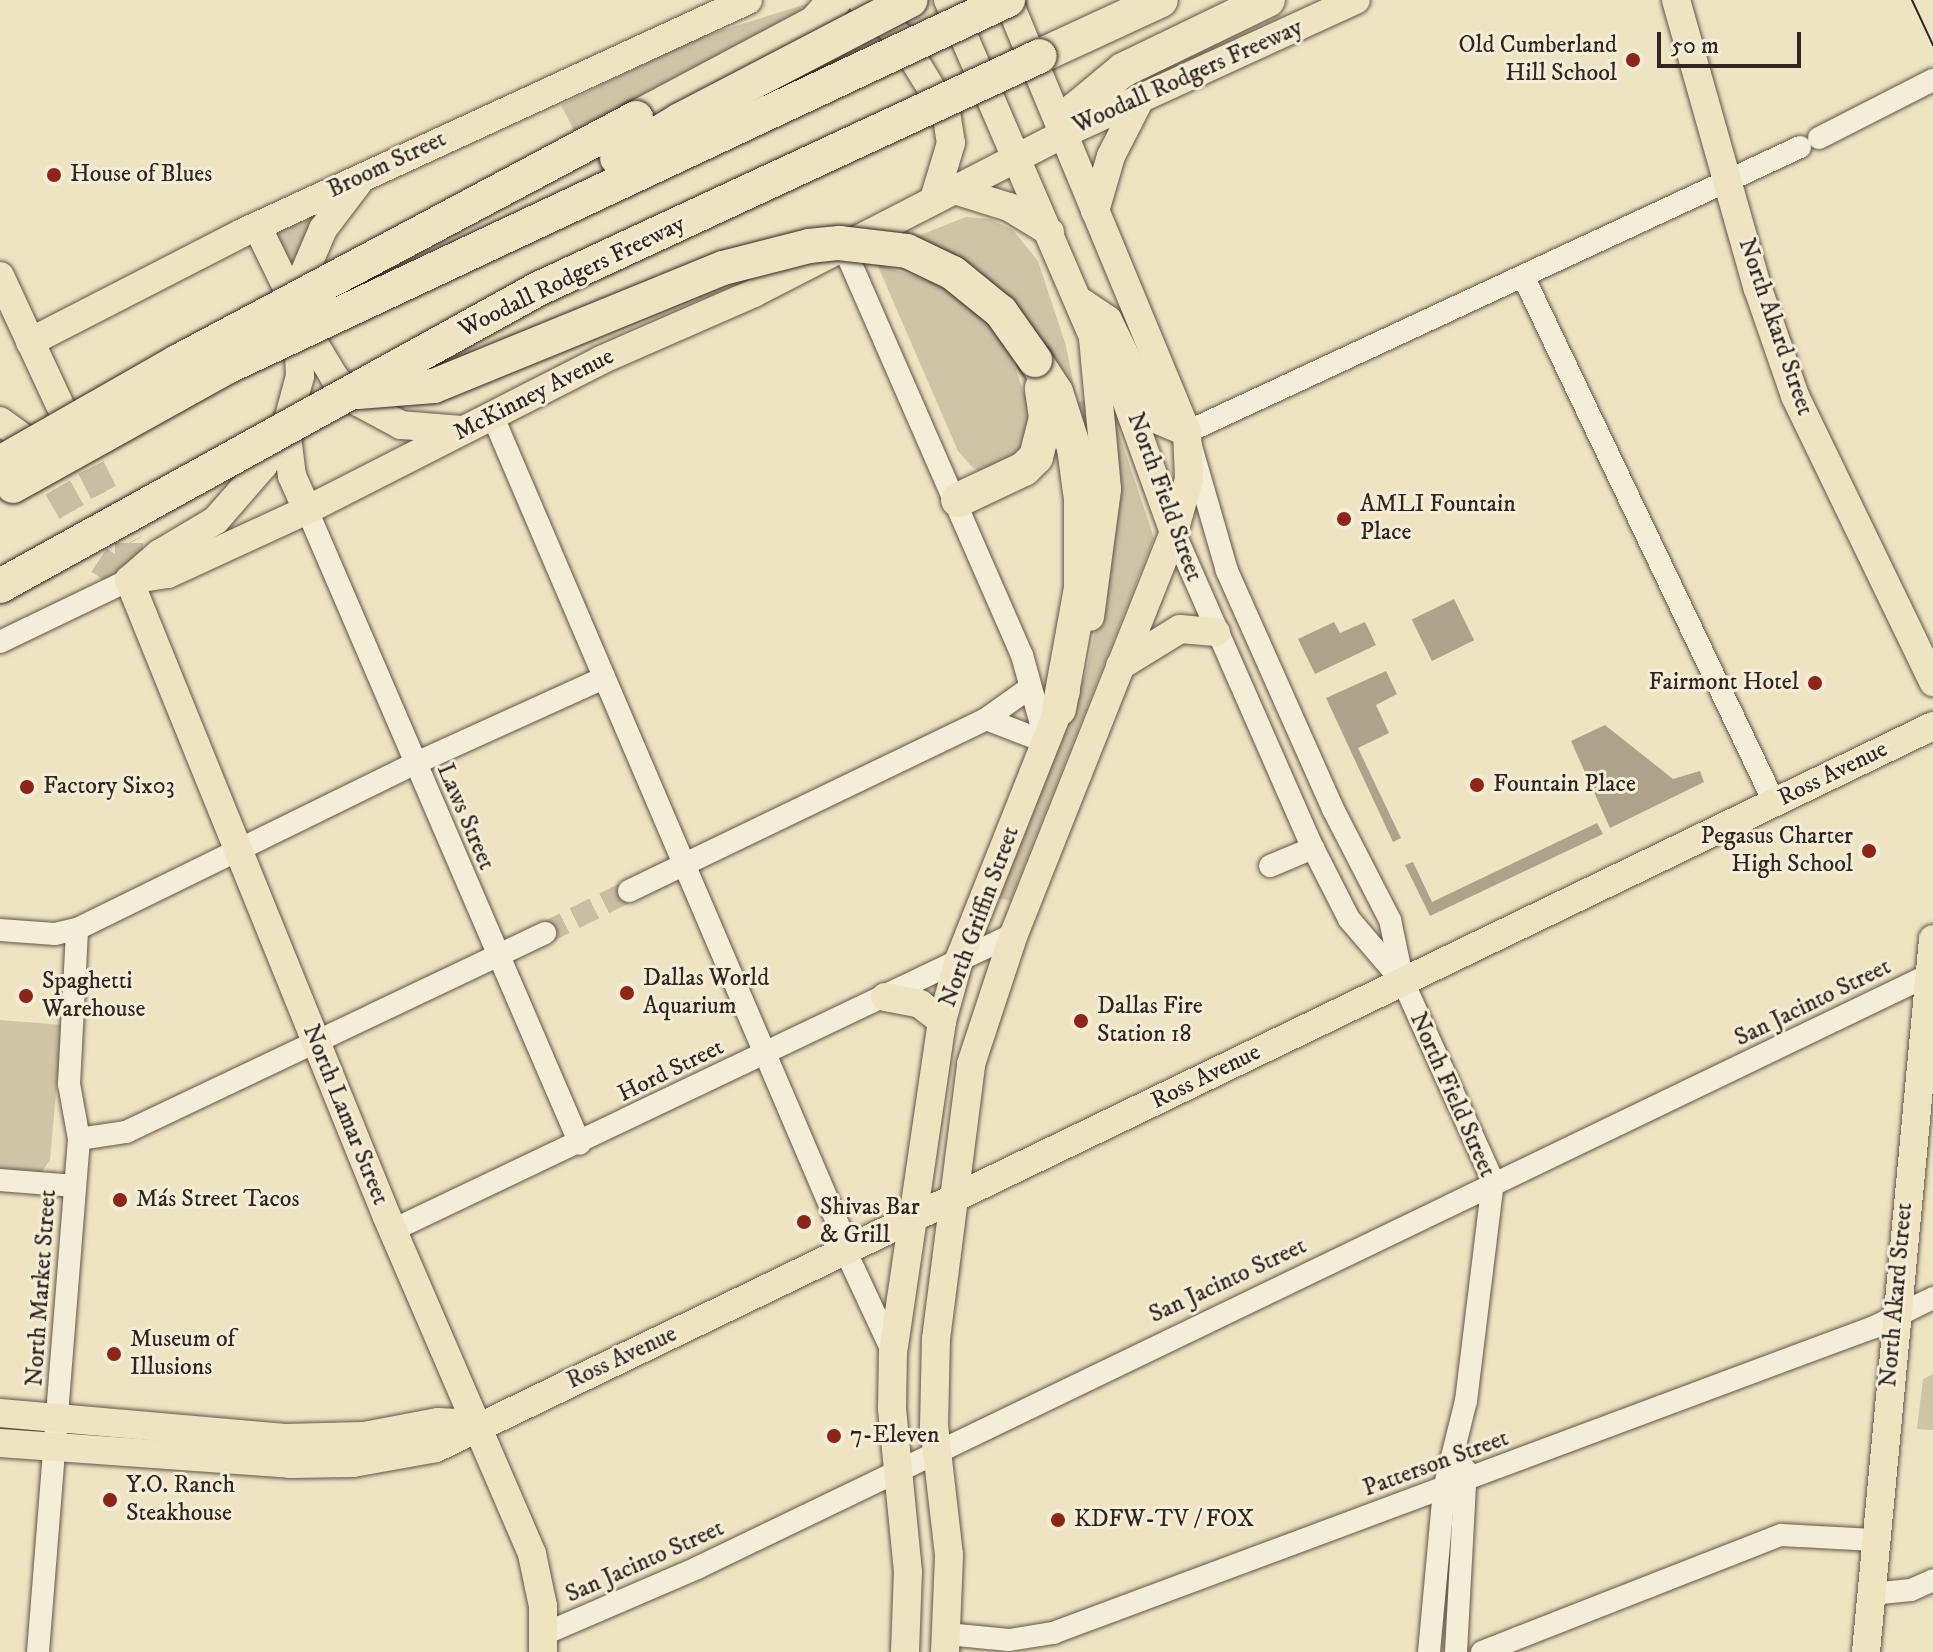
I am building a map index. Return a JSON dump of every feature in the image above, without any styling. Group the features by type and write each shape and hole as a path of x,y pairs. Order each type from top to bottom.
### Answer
{"highway":[{"path":"0,463 177,362 815,23 835,0"},
{"path":"589,193 624,150 911,0"},
{"path":"0,494 229,366 589,193 1008,0"},
{"name":"Woodall Rodgers Freeway","path":"0,586 538,289 1161,0"},
{"path":"1063,134 1076,109 1123,70 1268,0"},
{"path":"345,393 434,386 723,268 839,243 907,251 942,266 1001,312 1056,392 1074,448 1081,499 1081,588 1059,709"},
{"path":"958,500 1024,469 1036,457 1046,418 1035,360"}],"main road":[{"name":"Broom Street","path":"30,342 257,226 748,0"},
{"path":"861,0 899,36 946,112 951,143 943,192 1009,207 1050,232"},
{"name":"North Field Street","path":"948,0 1083,303 1093,337 1108,350 1118,373 1174,532"},
{"name":"North Field Street","path":"1008,0 1187,432"},
{"name":"Woodall Rodgers Freeway","path":"1063,134 1138,103 1356,0"},
{"name":"North Akard Street","path":"1676,0 1727,182 1795,396 1933,682"},
{"path":"1095,211 1111,156 1138,103"},
{"name":"McKinney Avenue","path":"129,580 168,574 307,510 615,354 844,248 943,192 1063,134"},
{"path":"129,580 216,520 263,466 286,428 300,376 297,310 315,244 363,176"},
{"path":"257,226 297,310 334,377 377,416 401,425 463,430"},
{"path":"0,276 63,412"},
{"path":"1083,303 1108,320 1156,419 1187,432"},
{"name":"North Griffin Street","path":"905,1652 909,1593 898,1471 893,1353 912,1218 942,1021 959,960 1086,639 1102,558 1107,489 1093,337"},
{"path":"0,421 25,439"},
{"path":"286,428 292,476 307,510"},
{"name":"North Griffin Street","path":"946,1643 949,1555 937,1453 936,1339 952,1199 978,1032 1174,532 1189,479 1187,432"},
{"name":"North Lamar Street","path":"129,580 393,1230 532,1554 544,1643"},
{"path":"1119,666 1180,629 1216,632"},
{"name":"Ross Avenue","path":"0,1443 55,1448 229,1447 319,1439 438,1422 477,1424 848,1251 1933,726"},
{"name":"North Akard Street","path":"1866,1652 1874,1540 1933,939"},
{"path":"885,997 920,1004 942,1021"},
{"name":"Ross Avenue","path":"0,1413 58,1417 229,1447"}],"street":[{"path":"1187,432 1524,278 1933,80"},
{"path":"844,248 958,500 1022,655 1028,689 1046,742"},
{"path":"1524,278 1774,802"},
{"path":"493,417 893,1353"},
{"name":"North Field Street","path":"1187,432 1227,571 1285,701 1390,920 1403,982 1493,1181 1466,1401 1466,1481 1456,1652"},
{"name":"Laws Street","path":"307,510 496,956 580,1144"},
{"name":"North Field Street","path":"1174,532 1313,848 1349,919 1403,982"},
{"name":"McKinney Avenue","path":"0,642 129,580"},
{"path":"1216,632 1233,647 1256,695 1285,701"},
{"path":"0,930 55,934 77,929 414,764 604,678"},
{"path":"629,891 986,719 1028,689"},
{"path":"986,719 1046,742"},
{"path":"1270,866 1313,848"},
{"name":"North Market Street","path":"38,1652 79,1139 69,1084 77,929"},
{"path":"79,1139 126,1132 317,1044 545,933"},
{"name":"Hord Street","path":"393,1230 580,1144 1014,934"},
{"name":"San Jacinto Street","path":"544,1643 1493,1181 1757,1061 1932,973"},
{"path":"0,1180 75,1186"},
{"name":"Patterson Street","path":"946,1643 1032,1639 1466,1481 1896,1317 1933,1298"},
{"name":"North Field Street","path":"1429,1652 1444,1489 1466,1401"},
{"path":"1482,1652 1781,1535 1874,1540"},
{"path":"1871,1594 1911,1590 1933,1580"}],"shaded area":[{"path":"819,0 822,7 577,136 561,105 697,38"},
{"path":"326,204 290,279 272,232"},
{"path":"966,217 990,219 1013,230 1038,261 1066,346 1077,402 1087,401 1094,479 1015,303 969,264 910,239"},
{"path":"877,264 941,285 977,311 1007,344 1036,429 1019,459 988,474 972,467 958,451"},
{"path":"1106,395 1154,538 1010,901 999,898 1086,672 1108,575"},
{"path":"1454,599 1474,640 1432,661 1412,620"},
{"path":"1334,622 1340,633 1365,622 1376,645 1315,674 1298,639"},
{"path":"1386,671 1397,694 1376,705 1389,733 1358,748 1401,838 1393,842 1326,698"},
{"path":"1605,725 1673,779 1700,771 1704,782 1610,828 1571,741"},
{"path":"1597,823 1603,834 1430,916 1405,865 1413,862 1432,902"},
{"path":"0,1020 62,1025 50,1160 41,1173 0,1169"},
{"path":"1933,1374 1933,1430 1917,1429 1923,1379"}],"tunnel":[{"path":"72,430 129,543 129,580"},
{"path":"37,451 99,560 129,580"},
{"path":"545,933 629,891"}],"tram line":[{"path":"1912,0 1933,45"}],"place":[{"name":"Old Cumberland Hill School","path":"1633,60"},
{"name":"House of Blues","path":"54,175"},
{"name":"AMLI Fountain Place","path":"1344,519"},
{"name":"Fairmont Hotel","path":"1815,683"},
{"name":"Fountain Place","path":"1477,785"},
{"name":"Factory Six03","path":"27,787"},
{"name":"Pegasus Charter High School","path":"1869,851"},
{"name":"Dallas World Aquarium","path":"627,993"},
{"name":"Spaghetti Warehouse","path":"26,996"},
{"name":"Dallas Fire Station 18","path":"1081,1021"},
{"name":"Más Street Tacos","path":"120,1200"},
{"name":"Shivas Bar & Grill","path":"804,1222"},
{"name":"Museum of Illusions","path":"114,1354"},
{"name":"7-Eleven","path":"834,1436"},
{"name":"Y.O. Ranch Steakhouse","path":"110,1500"},
{"name":"KDFW-TV / FOX","path":"1058,1520"}]}
